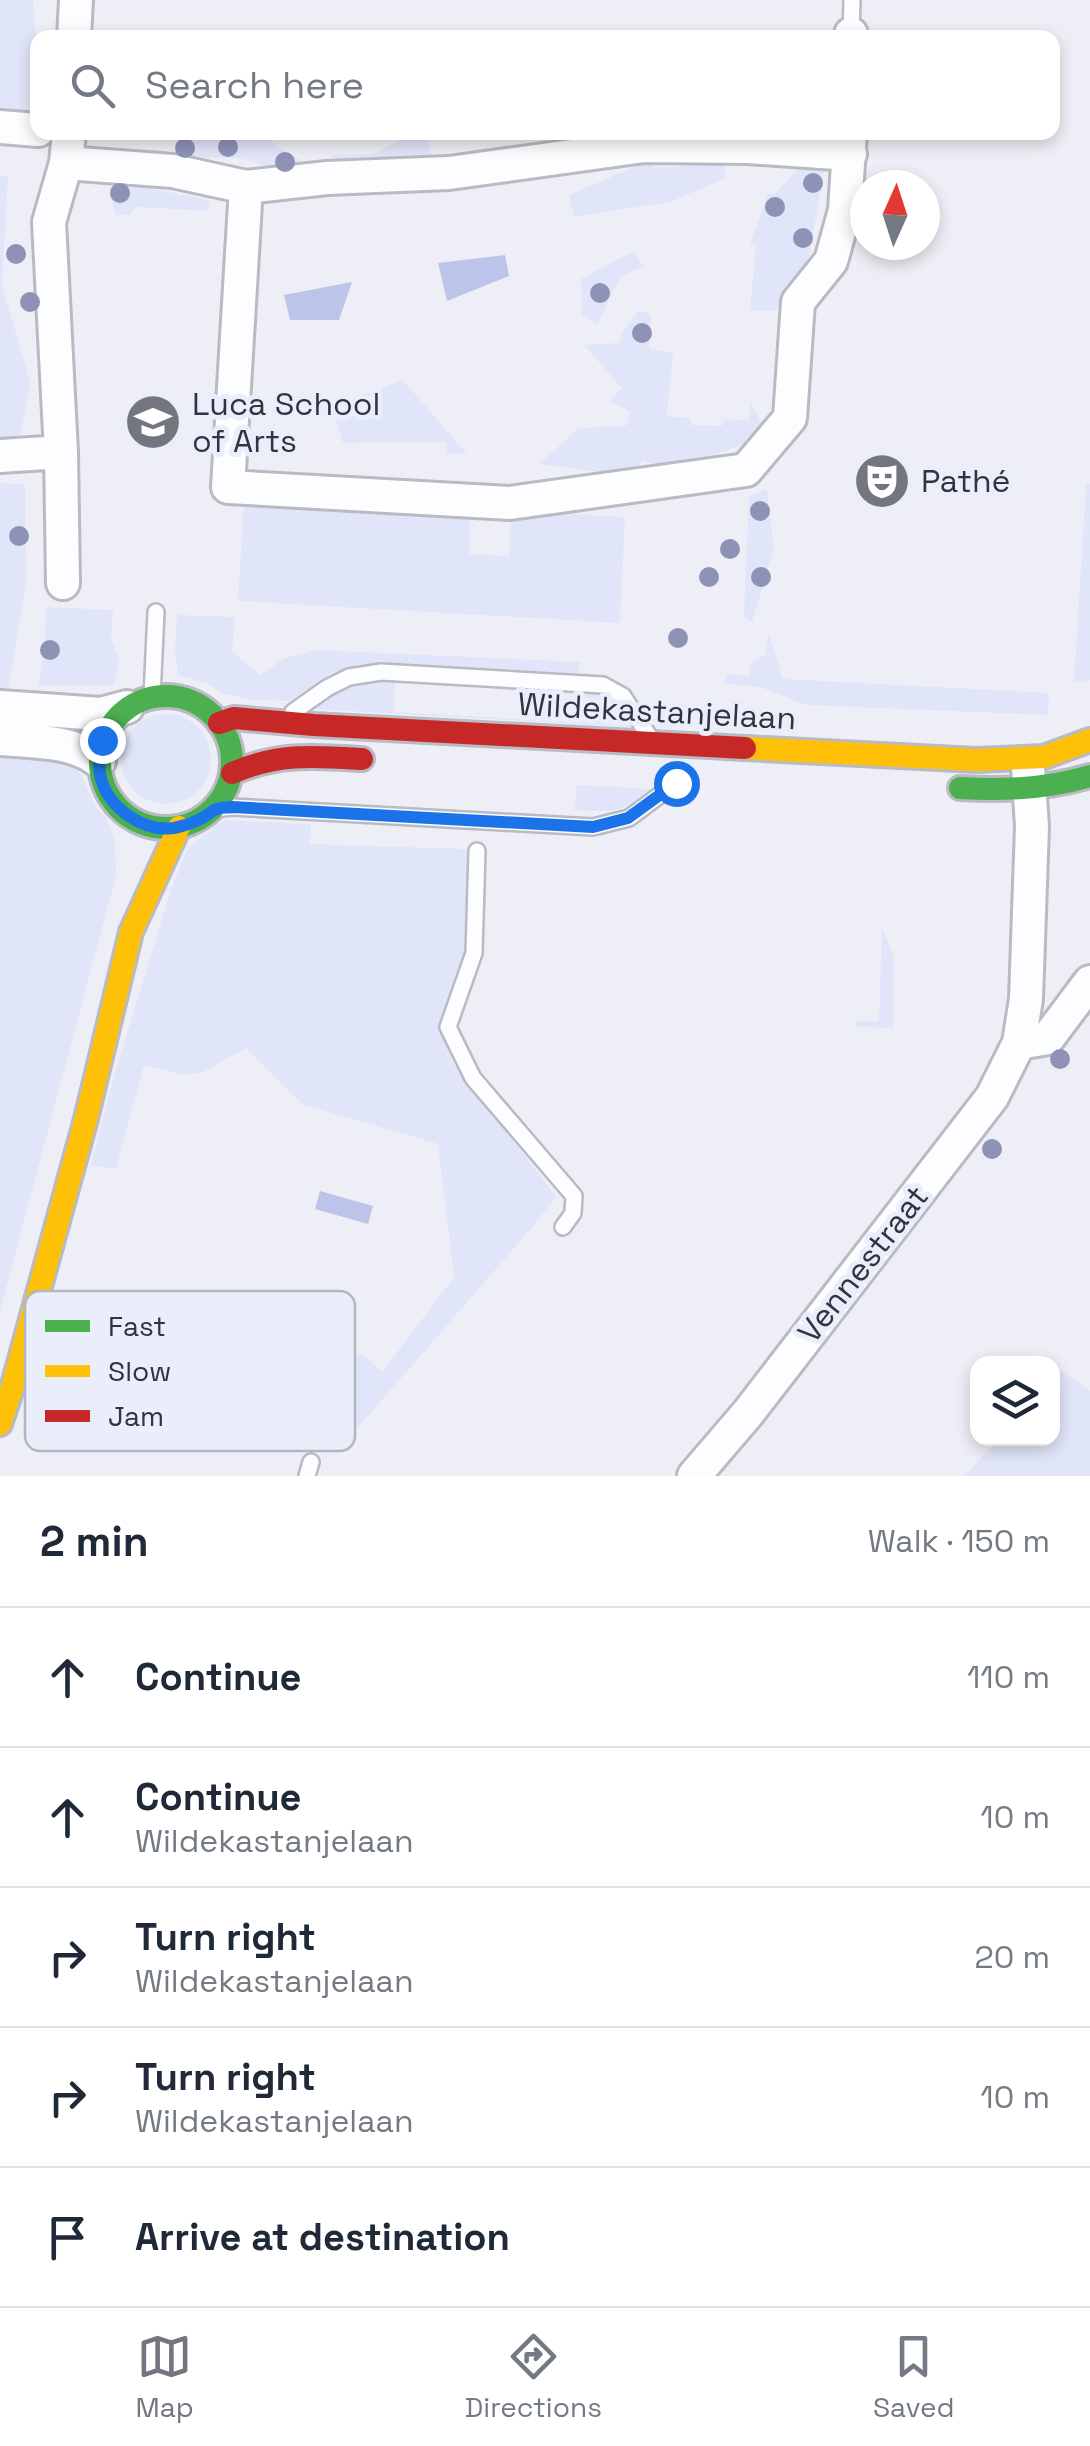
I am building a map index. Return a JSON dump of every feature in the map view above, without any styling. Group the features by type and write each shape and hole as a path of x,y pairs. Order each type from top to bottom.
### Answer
{"street":[{"path":"74,30 76,0"},
{"path":"0,128 30,130"},
{"path":"63,583 61,452 49,222 67,148 246,187 327,178 449,172 644,146 850,144 845,210 831,260 798,302 790,418 746,470 510,503 228,486 246,187"},
{"path":"0,456 61,452"},
{"path":"0,706 101,714 140,702 169,695 190,699 213,714 227,733 232,750 232,773 222,800 204,817 180,827 144,824 125,814 109,796 101,779 102,740 108,728 140,702"},
{"name":"Wildekastanjelaan","path":"219,723 234,718 976,760 1068,784 1090,776"},
{"path":"0,739 54,743 86,751 99,761"},
{"name":"Wildekastanjelaan","path":"946,788 1029,774 1044,757 1090,740"},
{"path":"232,773 284,755 383,760"},
{"name":"Wildekastanjelaan","path":"671,773 706,775"},
{"name":"Vennestraat","path":"694,1476 780,1372 992,1096 1019,1042 1026,999 1032,826 1029,774"},
{"path":"125,814 132,849"},
{"path":"39,1291 86,1120 131,932 180,827"},
{"path":"131,932 132,881"},
{"path":"1019,1042 1048,1038 1090,982"},
{"path":"0,1424 25,1341"}],"lane":[{"path":"851,30 852,0"},
{"path":"140,702 156,612"},
{"path":"283,722 327,688 349,677 381,672 604,684 624,696 654,744"},
{"path":"214,809 593,827 628,818 676,783 671,773"},
{"path":"478,851 474,952 448,1027 473,1078 574,1196 574,1214 563,1227"}],"shaded area":[{"path":"0,0 33,0 36,30 30,30 29,111 0,109"},
{"path":"180,140 269,140 318,172 298,176 239,158 174,157"},
{"path":"401,140 425,140 435,168 336,171 331,155 371,154"},
{"path":"651,160 654,168 723,163 726,178 670,202 574,217 569,195"},
{"path":"806,161 824,171 805,279 775,311 750,311 756,245 750,244 768,194 775,194"},
{"path":"0,176 8,176 2,286 31,384 19,441 0,440"},
{"path":"128,183 210,201 207,211 136,207 129,215 116,215 109,188"},
{"path":"634,251 643,266 620,277 597,325 582,315 581,279"},
{"path":"639,310 651,315 649,348 673,353 667,416 691,418 691,425 722,426 724,419 749,420 750,400 768,437 670,469 643,461 630,476 539,464 579,428 626,426 630,412 609,401 622,388 584,345 619,343"},
{"path":"403,380 467,454 447,453 446,442 343,443 331,405"},
{"path":"0,483 25,484 26,582 9,687 0,688"},
{"path":"1086,484 1090,484 1090,680 1074,682"},
{"path":"767,489 774,549 752,622 744,616 749,496"},
{"path":"244,498 471,510 469,554 509,556 511,511 625,517 620,623 238,601"},
{"path":"46,607 113,610 111,638 119,660 114,685 38,686"},
{"path":"177,615 235,617 232,651 260,675 283,659 315,650 580,662 579,675 376,663 332,673 289,701 251,700 178,675"},
{"path":"769,634 783,679 1049,693 1048,715 806,705 763,688 725,683 727,674 749,676 751,661 765,656"},
{"path":"373,680 395,680 394,712 578,722 579,691 597,693 619,703 631,727 314,709 340,688"},
{"path":"166,714 198,727 211,759 198,791 166,804 134,791 121,759 134,727"},
{"path":"0,751 71,763 82,776 96,807 107,818 115,842 116,876 0,1311"},
{"path":"576,785 653,789 625,807 588,811 575,810"},
{"path":"224,820 311,824 310,844 468,849 464,952 441,1028 453,1063 556,1196 355,1429 355,1361 360,1352 382,1372 454,1277 438,1144 304,1105 246,1048 203,1072 183,1075 144,1065 116,1169 91,1165 172,886 188,848"},
{"path":"882,927 894,957 893,1028 855,1027 855,1021 879,1021"},
{"path":"1060,1371 1090,1391 1090,1476 964,1476 992,1446 1060,1446"}],"water":[{"path":"505,255 509,276 447,301 438,263"},
{"path":"352,282 339,320 290,320 284,295"},
{"path":"320,1191 373,1206 368,1224 315,1209"}],"traffic: fast":[{"path":"166,696 191,701 213,715 227,737 232,762 227,787 213,809 191,823 166,828 141,823 119,809 105,787 100,762 105,737 119,715 141,701 166,696"},
{"path":"960,788 1026,788 1090,776"}],"traffic: slow":[{"path":"745,748 976,760 1044,757 1090,740"},
{"path":"39,1291 131,932 179,827"},
{"path":"0,1424 25,1341"}],"traffic: jam":[{"path":"219,723 234,718 745,748"},
{"path":"232,773 280,759 362,759"}],"place":[{"name":"Luca School of Arts","path":"153,422"},
{"name":"Pathé","path":"882,481"}],"route":[{"path":"102,740 101,779 109,796 125,814 144,824 167,828 180,827 214,809 232,807 593,827 628,818 676,783"}]}
